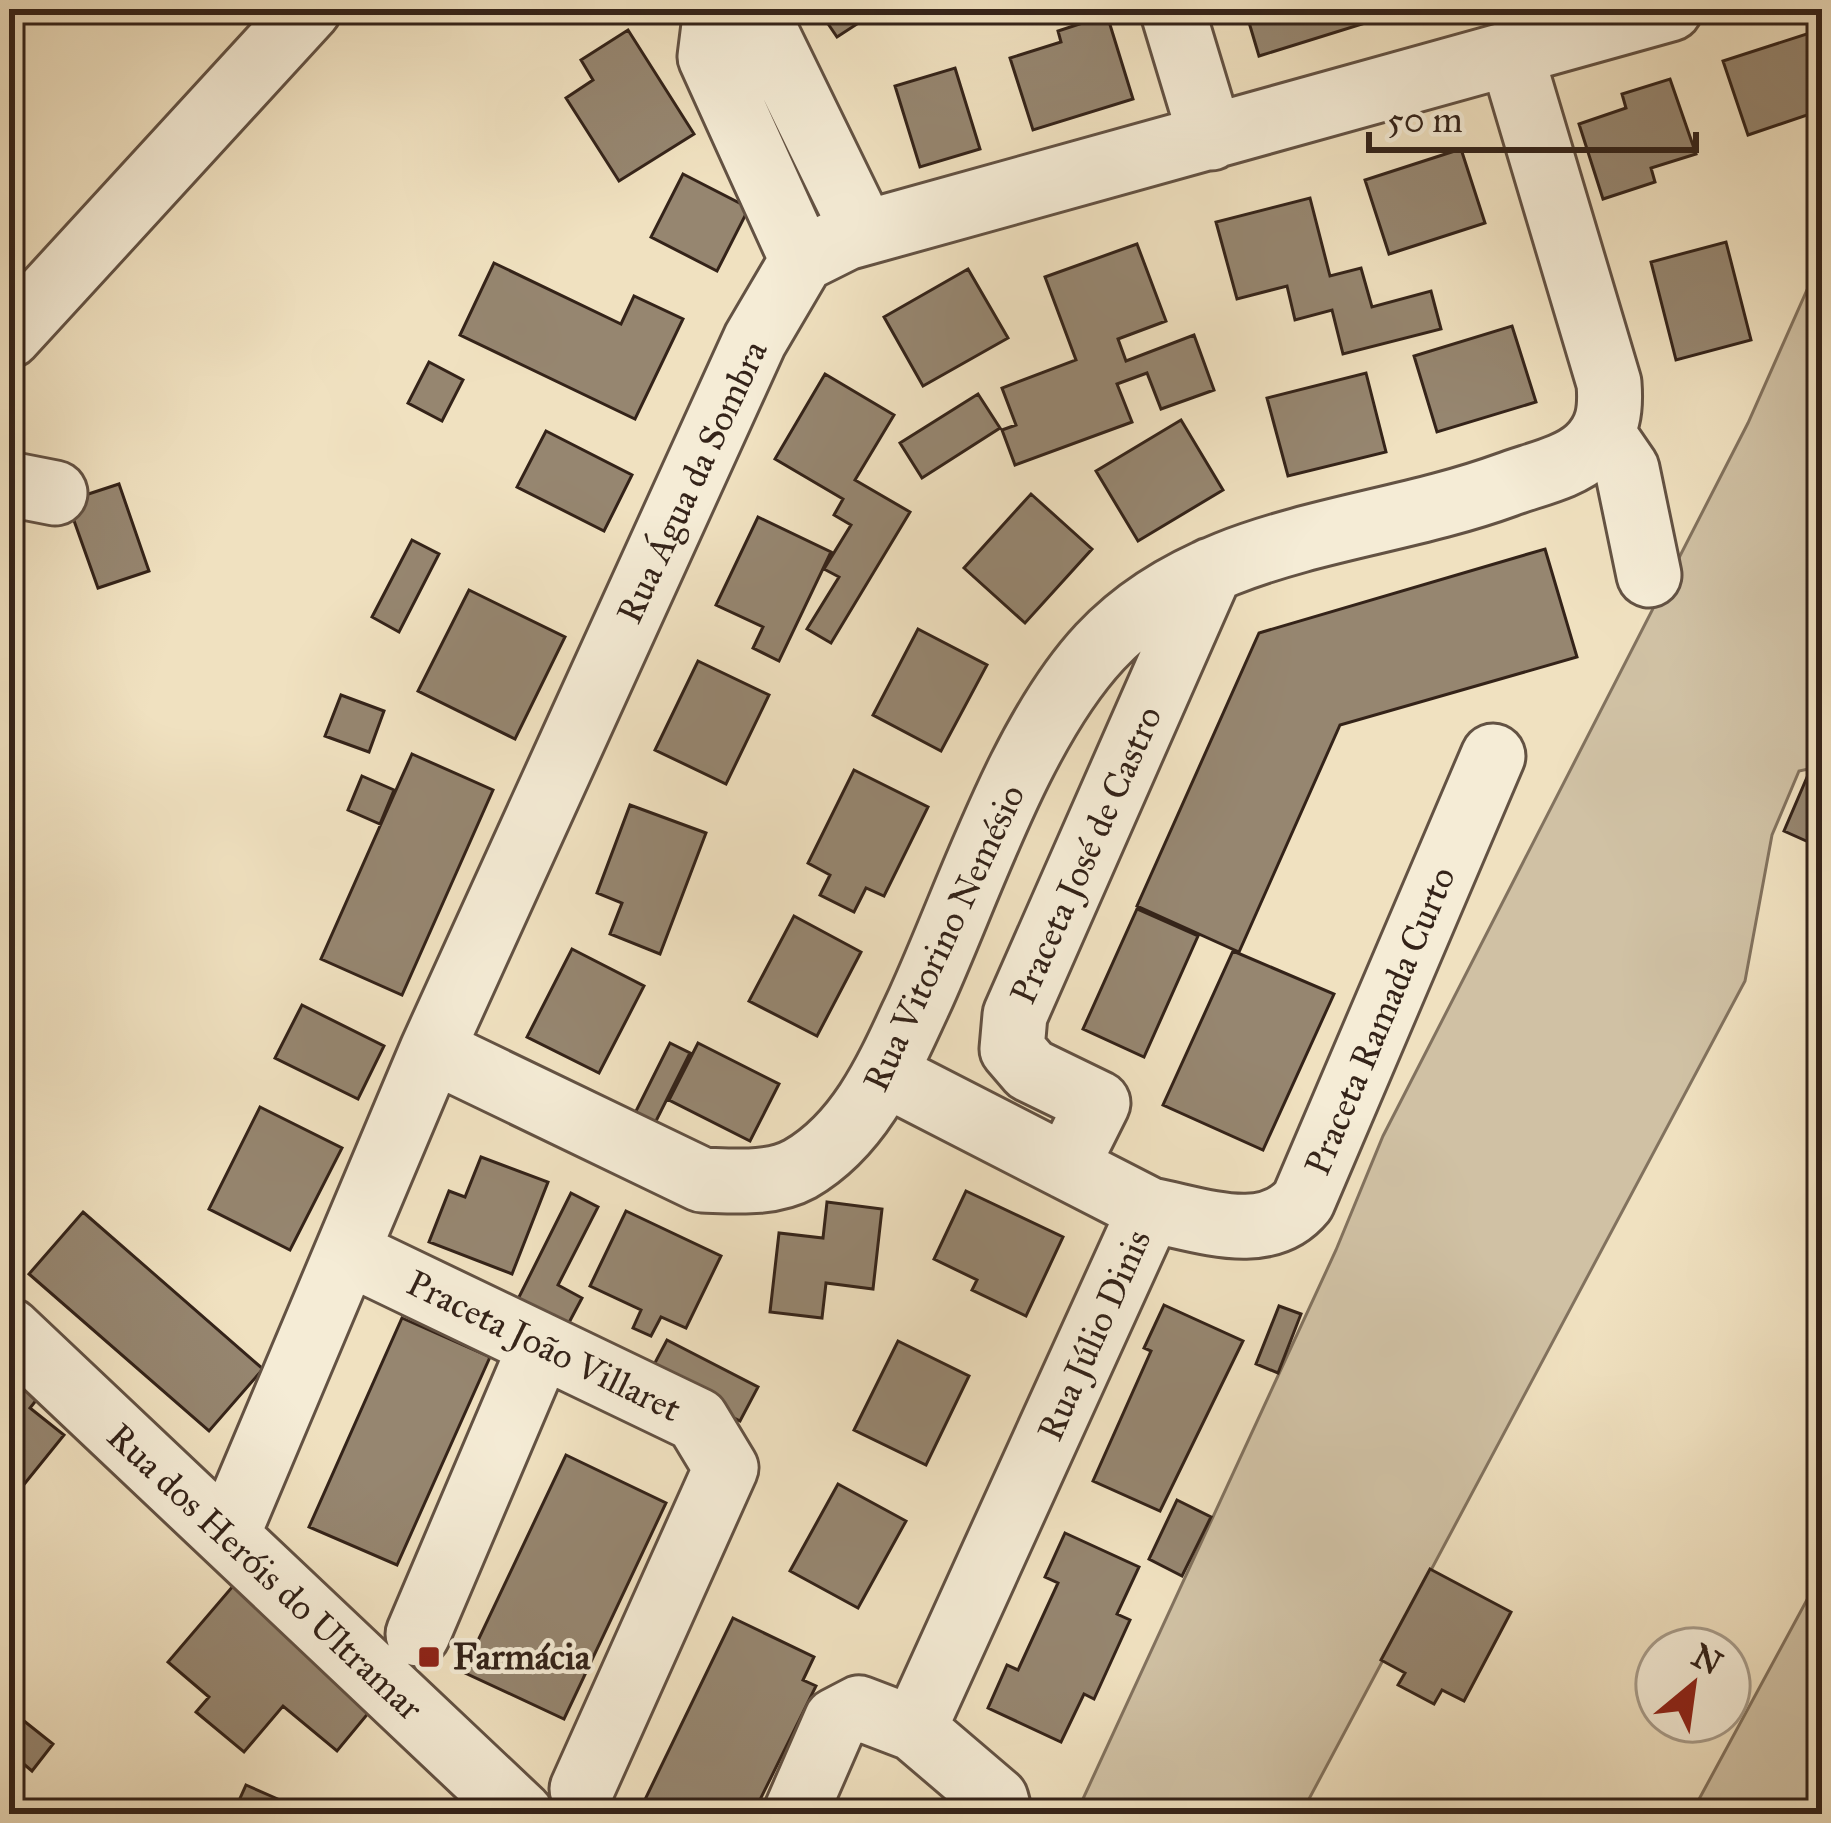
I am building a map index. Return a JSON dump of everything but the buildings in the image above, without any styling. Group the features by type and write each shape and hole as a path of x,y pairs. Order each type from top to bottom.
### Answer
{"street":[{"path":"9,336 309,9"},
{"path":"864,233 766,32 720,9 710,57 802,260 864,233 1670,9"},
{"path":"1172,9 1211,138"},
{"path":"1511,54 1609,383 1611,409 1603,434 1627,469 1649,575"},
{"name":"Rua Água da Sombra","path":"227,1536 431,1050 755,340 802,260"},
{"name":"Rua Vitorino Nemésio","path":"431,1050 702,1180 751,1182 797,1171 838,1139 886,1074 1042,727 1100,647 1178,584 1211,570 1271,548 1483,493 1586,452 1603,434"},
{"name":"Praceta José de Castro","path":"1066,1167 1098,1103 1030,1070 1012,1049 1015,1015 1211,570"},
{"name":"Praceta Ramada Curto","path":"1150,1210 1248,1227 1290,1216 1303,1201 1493,756"},
{"name":"Rua Júlio Dinis","path":"886,1074 1150,1210 914,1729"},
{"name":"Praceta João Villaret","path":"347,1252 697,1420 726,1468 582,1789"},
{"name":"Rua dos Heróis do Ultramar","path":"9,1330 521,1814"},
{"path":"418,1634 541,1345"},
{"path":"795,1814 843,1712 859,1708 914,1729 996,1799 1000,1814"}],"shaded area":[{"path":"1822,256 1822,766 1799,771 1772,835 1745,981 1301,1814 1076,1814 1336,1250 1383,1136 1748,423"},
{"path":"1822,1572 1822,1814 1691,1814 1728,1745 1753,1745 1753,1699"}],"place":[{"name":"Farmácia","path":"429,1657"}]}
